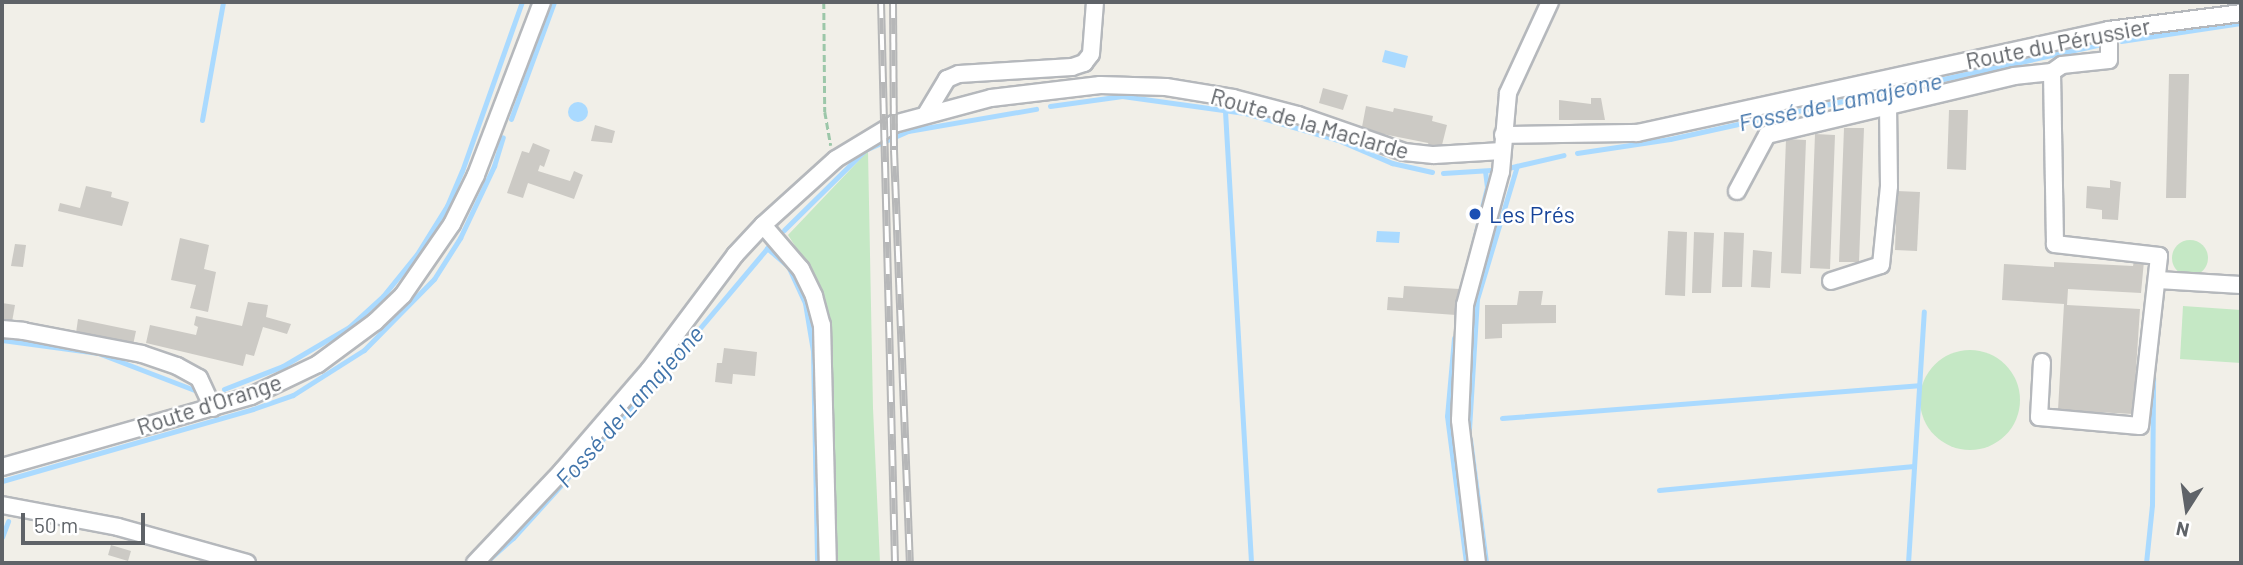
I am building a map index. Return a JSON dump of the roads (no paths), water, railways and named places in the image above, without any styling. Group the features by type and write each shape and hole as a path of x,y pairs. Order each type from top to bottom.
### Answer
{"street":[{"name":"Route d'Orange","path":"2,467 251,396 324,360 375,322 403,295 452,224 476,175 542,2"},
{"path":"926,114 947,79 959,74 1084,63 1091,54 1095,2"},
{"path":"1477,563 1461,420 1465,305 1501,172 1508,93 1550,2"},
{"name":"Route du Pérussier","path":"1502,143 1637,133 2109,30 2241,13"},
{"path":"1737,191 1767,135 2014,76 2052,72 2062,65 2109,60 2109,30"},
{"path":"2042,362 2039,417 2140,426 2159,256 2055,244 2052,72"},
{"name":"Route de la Maclarde","path":"475,563 553,481 649,370 736,255 763,225 836,159 884,130 926,114 992,97 1100,85 1166,87 1233,98 1298,115 1404,152 1434,155 1502,143"},
{"path":"1831,281 1881,265 1889,186 1888,106"},
{"path":"763,225 802,269 814,296 822,325 828,563"},
{"path":"2158,280 2241,285"},
{"path":"2,329 142,354 177,366 199,378 213,408"},
{"path":"2,505 118,527 247,563"}],"water":[{"path":"1385,50 1408,56 1405,68 1382,62"},
{"path":"578,102 585,105 588,112 585,119 578,122 571,119 568,112 571,105"},
{"path":"1377,231 1400,232 1399,243 1376,242"}],"waterway":[{"path":"202,120 223,2"},
{"path":"224,389 283,366 349,327 383,296 417,254 447,206 462,171 522,2"},
{"path":"511,119 554,2"},
{"name":"Fossé de Lamajeone","path":"2121,41 2241,23"},
{"name":"Fossé de Lamajeone","path":"1577,153 1670,139 2102,44"},
{"name":"Fossé de Lamajeone","path":"1050,106 1122,96 1245,113 1338,140 1392,163 1432,172"},
{"name":"Fossé de Lamajeone","path":"784,230 865,150 908,131 1036,109"},
{"path":"1225,111 1251,563"},
{"path":"2,481 293,395 364,350 434,279 460,238 494,166 503,137"},
{"name":"Fossé de Lamajeone","path":"1508,168 1564,155"},
{"path":"1469,429 1477,299 1517,166"},
{"name":"Fossé de Lamajeone","path":"1443,173 1491,170"},
{"path":"1460,297 1487,187 1485,171"},
{"name":"Fossé de Lamajeone","path":"485,563 513,538 657,379 770,245"},
{"path":"767,248 788,266 805,303 813,351 817,563"},
{"path":"1908,563 1924,312"},
{"path":"1454,338 1447,416 1466,563"},
{"path":"2,340 98,353 197,391"},
{"path":"2146,563 2152,505 2153,378"},
{"path":"1502,418 1919,385"},
{"path":"1470,439 1486,563"},
{"path":"1659,490 1914,466"},
{"path":"2,537 8,521"}],"railway":[{"path":"881,2 895,563"},
{"path":"893,2 894,150 910,563"}],"place":[{"name":"Les Prés","path":"1475,214"}]}
